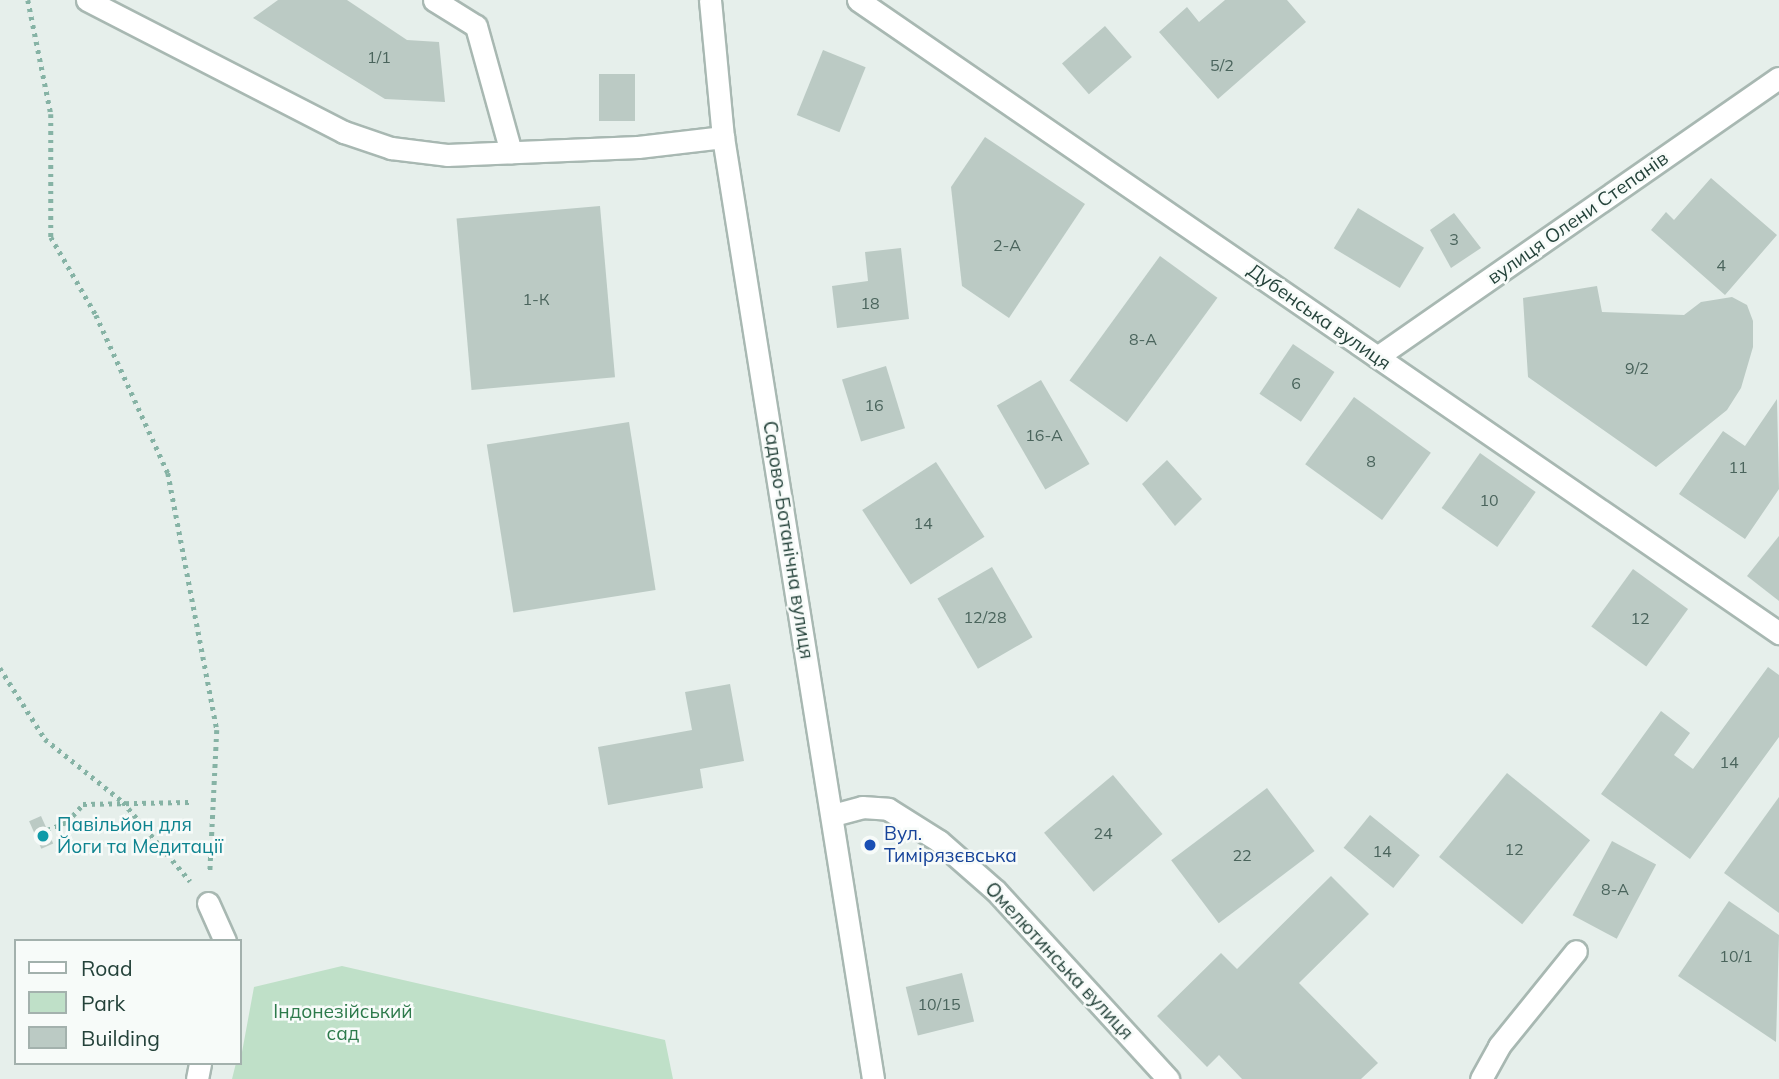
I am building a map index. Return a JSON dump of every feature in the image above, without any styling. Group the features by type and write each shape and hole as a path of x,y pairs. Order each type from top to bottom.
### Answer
{"street":[{"path":"87,0 344,132 391,148 447,155 723,137"},
{"path":"434,0 476,26 511,152"},
{"name":"Садово-Ботанічна вулиця","path":"710,0 723,137 873,1079"},
{"name":"Дубенська вулиця","path":"861,0 1779,633"},
{"name":"вулиця Олени Степанів","path":"1377,357 1779,78"},
{"name":"Омелютинська вулиця","path":"832,814 862,807 888,809 939,841 996,891 1168,1079"},
{"path":"208,902 224,939"},
{"path":"1480,1079 1499,1046 1576,951"}],"path":[{"path":"29,0 51,114 51,237 96,315 168,473 217,730 208,902"},
{"path":"0,668 45,738 123,802 208,902"},
{"path":"47,830 67,822 83,804 189,802"}],"green space":[{"name":"Індонезійський сад","path":"342,966 665,1040 673,1079 232,1079 236,1065 242,1065 254,987"}],"building":[{"path":"278,0 347,0 407,40 439,42 445,102 385,99 253,18"},
{"path":"1225,0 1287,0 1306,22 1218,99 1159,32 1187,7 1199,22"},
{"path":"1105,26 1132,57 1089,94 1062,63"},
{"path":"823,50 866,67 839,132 797,115"},
{"path":"599,74 635,74 635,121 599,121"},
{"path":"985,137 1085,204 1009,318 962,286 951,187"},
{"path":"1711,178 1777,235 1725,295 1651,230 1666,212 1674,220"},
{"path":"600,206 615,377 472,390 457,219"},
{"path":"1358,208 1424,248 1400,288 1334,248"},
{"path":"1454,213 1481,248 1451,268 1430,230"},
{"path":"901,248 909,319 837,328 832,286 868,281 865,252"},
{"path":"1160,256 1217,298 1127,422 1069,381"},
{"path":"1597,286 1602,312 1684,315 1701,302 1732,297 1747,305 1753,321 1753,347 1741,388 1727,410 1656,467 1528,377 1523,298"},
{"path":"1293,344 1334,372 1301,422 1259,394"},
{"path":"886,366 905,428 861,442 842,379"},
{"path":"1041,380 1090,464 1045,490 997,406"},
{"path":"1354,397 1431,453 1382,520 1305,464"},
{"path":"1777,399 1779,489 1745,539 1679,494 1723,431 1745,446"},
{"path":"629,422 656,590 513,612 487,445"},
{"path":"1480,453 1536,492 1497,547 1442,508"},
{"path":"1167,460 1202,499 1175,526 1142,484"},
{"path":"936,462 984,537 911,585 862,510"},
{"path":"1779,536 1779,601 1747,576"},
{"path":"992,567 1032,637 978,669 937,598"},
{"path":"1633,569 1688,609 1646,666 1591,626"},
{"path":"1768,667 1779,675 1779,737 1690,859 1601,794 1661,711 1690,733 1674,755 1693,769"},
{"path":"730,684 744,761 700,769 703,788 608,805 598,747 692,730 685,692"},
{"path":"1507,773 1590,840 1522,924 1439,857"},
{"path":"1113,775 1162,834 1094,892 1044,833"},
{"path":"1267,788 1315,851 1219,923 1171,860"},
{"path":"1779,797 1779,913 1724,873"},
{"path":"1370,815 1420,855 1393,888 1344,848"},
{"name":"Павільйон для Йоги та Медитації","path":"41,816 53,843 41,849 29,821"},
{"path":"1612,841 1656,864 1617,939 1573,915"},
{"path":"1331,876 1369,914 1299,983 1378,1063 1361,1079 1242,1079 1219,1055 1207,1067 1157,1016 1221,953 1237,969"},
{"path":"1729,901 1779,935 1776,1042 1678,976"},
{"path":"962,973 974,1022 918,1036 906,987"}],"place":[{"name":"Павільйон для Йоги та Медитації","path":"43,836"},
{"name":"Вул. Тимірязєвська","path":"870,845"}]}
